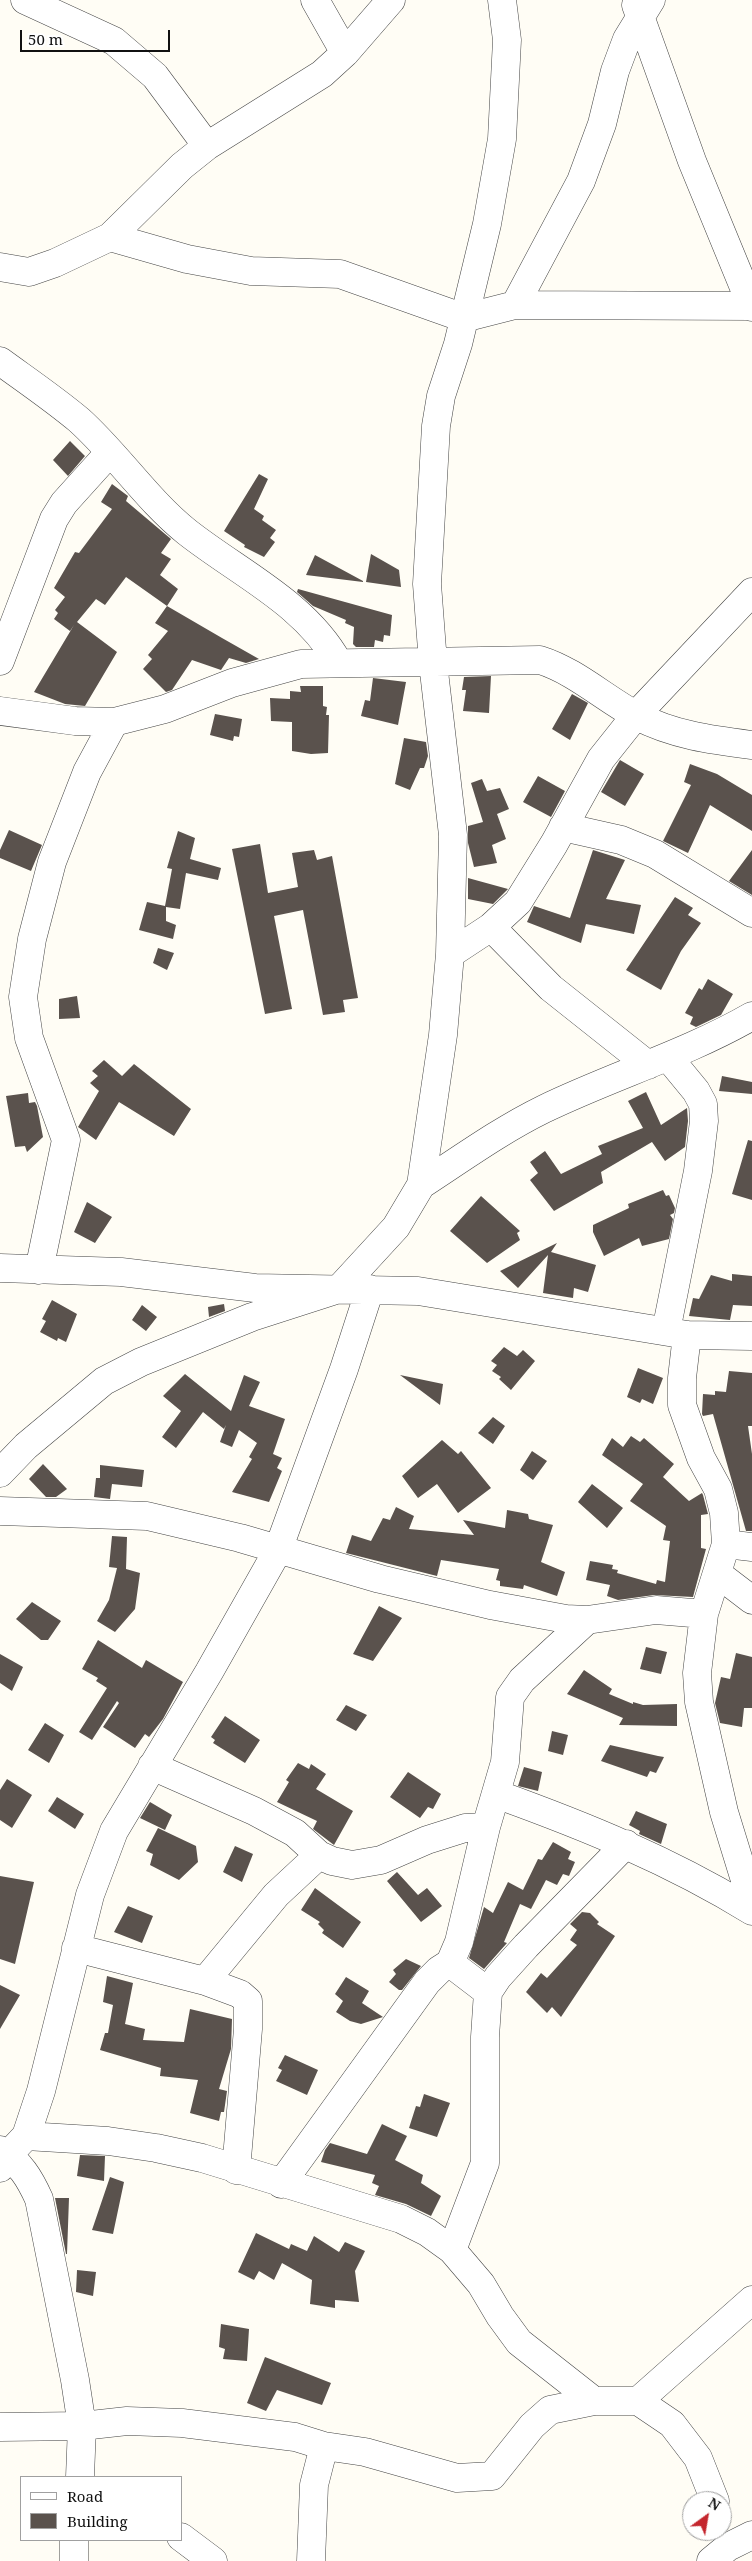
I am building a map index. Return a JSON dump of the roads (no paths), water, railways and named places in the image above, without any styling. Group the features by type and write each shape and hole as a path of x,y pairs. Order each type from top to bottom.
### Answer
{"street":[{"path":"25,0 114,41 155,76 207,146"},
{"path":"315,0 346,53"},
{"path":"0,267 29,272 55,263 110,237 182,166 207,146 322,74 346,53 391,0"},
{"path":"0,1473 33,1440 104,1381 141,1362 252,1317 339,1289 396,1227 421,1185 443,1035 450,954 453,834 433,664 427,584 436,426 441,396 464,318 486,224 502,139 507,40 502,0"},
{"path":"110,237 187,259 251,271 340,274 464,318 514,305 752,306 692,161 642,6"},
{"path":"514,305 582,181 602,124 615,71 642,6"},
{"path":"0,361 78,420 186,531 299,614 327,642 338,662"},
{"path":"0,661 54,519 64,502 110,452"},
{"path":"450,954 491,926 518,902 563,827 600,759 636,715 752,592"},
{"path":"0,711 75,721 114,722 165,709 232,683 301,664 338,662 433,664 540,660 555,665 636,715 680,734 752,745"},
{"path":"39,1270 66,1140 29,1038 23,997 32,939 52,862 87,772 114,722"},
{"path":"563,827 621,840 655,854 752,912"},
{"path":"491,926 551,988 658,1061 696,1091 703,1104 704,1121 677,1333 682,1378 682,1405 701,1458 718,1489 724,1513 739,1546 718,1574 704,1614 697,1673 699,1702 724,1812 752,1903"},
{"path":"421,1185 543,1110 658,1061 729,1029 752,1016"},
{"path":"0,1268 121,1272 256,1288 418,1290 677,1333 752,1336"},
{"path":"8,2152 41,2091 90,1895 114,1831 209,1672 278,1550 344,1369 370,1289"},
{"path":"0,1511 147,1516 240,1538 380,1579 490,1605 566,1619 587,1620 656,1610 704,1614"},
{"path":"718,1574 752,1600"},
{"path":"281,2184 427,1982 450,1962 460,1942 486,1827 505,1762 510,1697 522,1680 587,1620"},
{"path":"152,1766 254,1811 295,1833 319,1855 332,1861 352,1865 380,1860 427,1840 465,1828 486,1827"},
{"path":"496,1794 578,1823 626,1844 718,1890 752,1911"},
{"path":"452,2250 484,2162 484,2037 488,1992 498,1977 521,1952 626,1844"},
{"path":"204,1981 276,1895 319,1855"},
{"path":"76,1948 204,1981 240,1994 248,2000 248,2029 236,2170"},
{"path":"450,1962 488,1992"},
{"path":"8,2152 108,2141 156,2148 202,2158 281,2184 401,2219 427,2232 452,2250 482,2284 500,2316 519,2342 594,2401"},
{"path":"8,2152 29,2176 39,2199 61,2300 82,2426 81,2467 100,2476"},
{"path":"638,2401 752,2300"},
{"path":"0,2427 82,2426 127,2422 182,2423 295,2437 324,2446 365,2452 457,2478 492,2476 532,2426 550,2410 594,2401 638,2401 672,2424 698,2458 711,2491"},
{"path":"311,2561 314,2485 324,2446"},
{"path":"723,2549 752,2535"},
{"path":"182,2539 213,2561"},
{"path":"74,2541 74,2561"}]}
